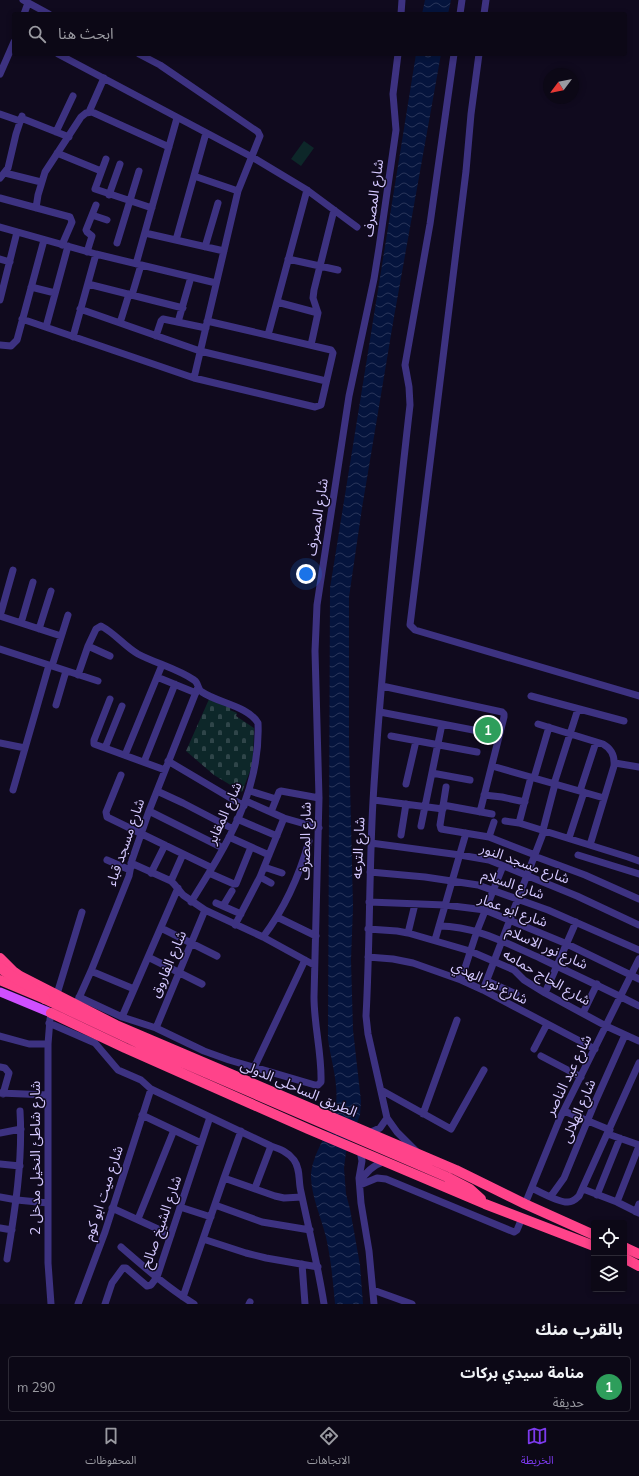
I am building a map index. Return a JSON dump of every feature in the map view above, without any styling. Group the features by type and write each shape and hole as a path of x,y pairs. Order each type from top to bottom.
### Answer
{"highway":[{"name":"الطريق الساحلى الدولى","path":"0,958 20,976 57,994 78,1001 103,1018 365,1142 385,1161 485,1204 591,1245"},
{"path":"0,969 39,992 45,999"},
{"path":"0,980 45,999 119,1035 464,1186 476,1194 485,1204"},
{"name":"الطريق الساحلى الدولى","path":"50,1018 125,1048 308,1129 419,1154 591,1234"},
{"path":"627,1249 639,1254"},
{"path":"627,1260 639,1266"}],"main road":[{"path":"0,969 13,971"},
{"path":"0,992 50,1018"}],"street":[{"path":"401,12 402,0"},
{"path":"460,12 462,0"},
{"path":"484,12 486,0"},
{"path":"24,12 26,1 45,12"},
{"path":"0,74 12,47"},
{"path":"62,56 252,157 307,190 357,227"},
{"path":"143,56 160,65 258,132 260,138 238,192 194,378"},
{"name":"شارع المصرف","path":"254,1068 315,1085 320,1084 320,1058 314,1011 314,965 319,828 315,651 317,606 349,396 374,279 379,248 396,130 393,94 398,56"},
{"name":"شارع الترعه","path":"419,1154 414,1147 397,1132 387,1118 367,1028 368,929 371,843 382,686 410,405 405,364 430,224 454,56"},
{"path":"479,56 410,625 415,630 639,696"},
{"path":"36,208 41,182 45,172 81,117 89,112 104,78"},
{"path":"56,132 72,96"},
{"path":"89,112 169,147"},
{"path":"0,114 21,118 69,137"},
{"path":"21,118 2,174 41,182"},
{"path":"120,323 131,294 145,233 177,118"},
{"path":"176,240 206,133"},
{"path":"57,153 101,171"},
{"path":"106,158 96,189 109,195 152,208"},
{"path":"109,195 120,164"},
{"path":"117,243 139,171"},
{"path":"194,176 238,192"},
{"path":"268,335 307,190"},
{"path":"0,198 72,219 46,327"},
{"path":"206,247 218,203"},
{"path":"87,252 92,236 86,230 96,205"},
{"path":"311,345 318,313 313,294 334,210"},
{"path":"92,215 107,220"},
{"path":"0,227 87,252 216,283"},
{"path":"0,300 18,232"},
{"path":"145,233 224,252"},
{"path":"0,345 11,346 14,344 44,240"},
{"path":"73,336 96,254"},
{"path":"0,259 10,262"},
{"path":"288,259 338,270"},
{"path":"178,322 191,277"},
{"path":"88,284 182,308"},
{"path":"31,287 55,293"},
{"path":"277,302 318,313"},
{"path":"80,309 200,351 326,381"},
{"path":"22,319 194,378 317,407 322,403 332,350 268,335 163,319 156,336"},
{"path":"13,570 3,595 0,618 61,636"},
{"path":"21,623 33,582"},
{"path":"39,629 50,591"},
{"path":"13,790 50,665 68,615"},
{"name":"شارع المقابر","path":"88,646 96,629 101,626 114,634 125,645 138,654 195,680 197,690 240,709 254,717 258,723 256,764 250,791 229,837 191,902"},
{"path":"78,675 88,646 110,656"},
{"path":"0,649 98,681"},
{"path":"125,755 162,665"},
{"path":"56,705 66,671"},
{"path":"157,677 197,690"},
{"path":"144,762 175,684"},
{"path":"382,686 500,710 504,714 480,812"},
{"name":"شارع مسجد قباء","path":"78,1001 131,867 164,770 197,690"},
{"path":"531,696 624,721"},
{"path":"110,699 94,742 96,746 164,770"},
{"path":"105,748 122,706"},
{"path":"484,990 543,830 555,784 578,709"},
{"path":"380,712 499,735"},
{"path":"422,826 442,724"},
{"path":"538,724 603,744 611,750 614,755 614,762 590,845"},
{"path":"519,823 549,727"},
{"path":"391,736 478,752"},
{"path":"406,784 416,741"},
{"path":"569,838 596,742"},
{"path":"0,743 25,748"},
{"path":"168,761 245,804 271,812 284,818 319,828"},
{"path":"614,762 639,767"},
{"path":"492,766 604,798"},
{"path":"432,773 470,780"},
{"path":"121,775 106,812 106,816 183,854 234,884 236,884 251,847"},
{"path":"446,787 440,828 489,838 585,875 639,899"},
{"path":"156,791 233,829"},
{"path":"250,791 276,799"},
{"path":"271,812 279,792 281,791 319,798"},
{"path":"484,795 525,802"},
{"path":"374,800 492,814"},
{"path":"401,835 406,804"},
{"path":"149,811 223,848"},
{"path":"235,925 260,877 284,818"},
{"path":"237,819 276,836"},
{"path":"505,821 519,823 543,830 639,861"},
{"path":"489,838 494,822"},
{"path":"435,940 466,833"},
{"path":"229,837 269,855"},
{"path":"263,937 278,916 296,880 309,842"},
{"name":"شارع مسجد النور","path":"371,843 460,854 489,860 577,896 639,925"},
{"path":"152,873 165,845"},
{"path":"171,882 183,854"},
{"path":"578,855 639,874"},
{"path":"107,860 152,873 171,882 191,902 235,925 263,937 314,965"},
{"path":"461,980 477,931 503,866"},
{"path":"264,867 282,873"},
{"name":"شارع السلام","path":"370,872 398,874 478,885 576,922 639,950"},
{"path":"260,877 271,883"},
{"path":"122,1018 178,888"},
{"path":"223,906 232,891"},
{"name":"شارع ابو عمار","path":"369,902 445,905 485,910 567,944 639,979"},
{"path":"216,903 241,914"},
{"path":"408,933 415,904"},
{"name":"شارع الفاروق","path":"156,1028 205,910"},
{"path":"57,994 82,912"},
{"path":"278,916 316,936"},
{"path":"545,993 576,922"},
{"name":"شارع نور الاسلام","path":"439,926 459,927 477,931 597,984 639,1006"},
{"path":"161,928 217,956"},
{"name":"شارع الحاج حمامه","path":"368,929 408,933 470,951 514,970 524,980 545,993 606,1026 639,1041"},
{"path":"148,957 202,984"},
{"name":"شارع نور الهدي","path":"368,957 393,959 412,963 461,980 484,990 595,1049"},
{"name":"شارع عبد الناصر","path":"525,1204 564,1111 639,959"},
{"path":"78,1001 122,1018 156,1028 204,1051 254,1068 305,960"},
{"path":"91,971 134,989"},
{"path":"487,981 516,994"},
{"path":"583,1013 597,984"},
{"path":"50,1018 94,1043 118,1070 141,1080 151,1089 286,1152 294,1159 299,1170 302,1197 318,1267 324,1304"},
{"name":"شارع شاطئ النخيل مدخل 2","path":"50,1018 48,1044 48,1263 51,1304"},
{"path":"423,1114 457,1020"},
{"path":"534,1049 547,1024"},
{"name":"شارع الهلالى","path":"552,1196 564,1178 625,1035"},
{"path":"0,1036 29,1044 48,1044"},
{"path":"541,1056 581,1077"},
{"path":"532,1188 568,1202 579,1196 639,1064"},
{"path":"0,1067 6,1068 9,1073 2,1094 48,1095"},
{"path":"381,1090 451,1129 484,1070"},
{"name":"شارع ميت ابو كوم","path":"78,1304 105,1232 151,1089"},
{"path":"7,1259 17,1200 20,1166 20,1111"},
{"path":"564,1111 639,1146 617,1202"},
{"path":"142,1116 201,1143"},
{"name":"شارع الشيخ صالح","path":"105,1304 112,1283 123,1268 126,1268 147,1286 151,1286 157,1277 210,1116"},
{"path":"374,1304 369,1251 361,1202 359,1173 365,1142 380,1128 387,1118"},
{"path":"0,1133 21,1129"},
{"path":"138,1219 174,1130"},
{"path":"183,1298 241,1132"},
{"path":"597,1195 620,1138"},
{"path":"255,1188 271,1146"},
{"path":"360,1185 364,1176 371,1168 385,1161"},
{"path":"0,1164 20,1166"},
{"path":"224,1178 284,1198 302,1197"},
{"path":"360,1185 372,1179 386,1179 514,1232 517,1230 522,1218"},
{"path":"583,1189 617,1202 637,1212 639,1204"},
{"path":"0,1197 48,1203"},
{"path":"215,1205 262,1222 310,1230"},
{"path":"180,1207 211,1217"},
{"path":"112,1208 171,1235"},
{"path":"0,1228 12,1230"},
{"path":"203,1239 266,1258 318,1267"},
{"path":"121,1247 183,1298 194,1304"},
{"path":"302,1264 306,1304"},
{"path":"373,1290 412,1304"}],"green space":[{"path":"304,141 314,148 301,166 291,159"},
{"path":"210,697 231,707 230,710 237,713 236,716 254,728 253,763 242,792 214,775 186,751"}],"water":[{"path":"425,0 451,0 448,12 422,12"},
{"path":"416,56 441,56 394,317 362,508 349,597 349,741 353,907 351,960 353,1030 361,1101 360,1115 346,1152 344,1168 346,1194 360,1265 363,1304 335,1304 328,1245 315,1200 311,1178 314,1160 333,1118 336,1100 336,1083 328,1039 330,588"}],"place":[{"name":"منامة سيدي بركات","path":"488,730"}]}
